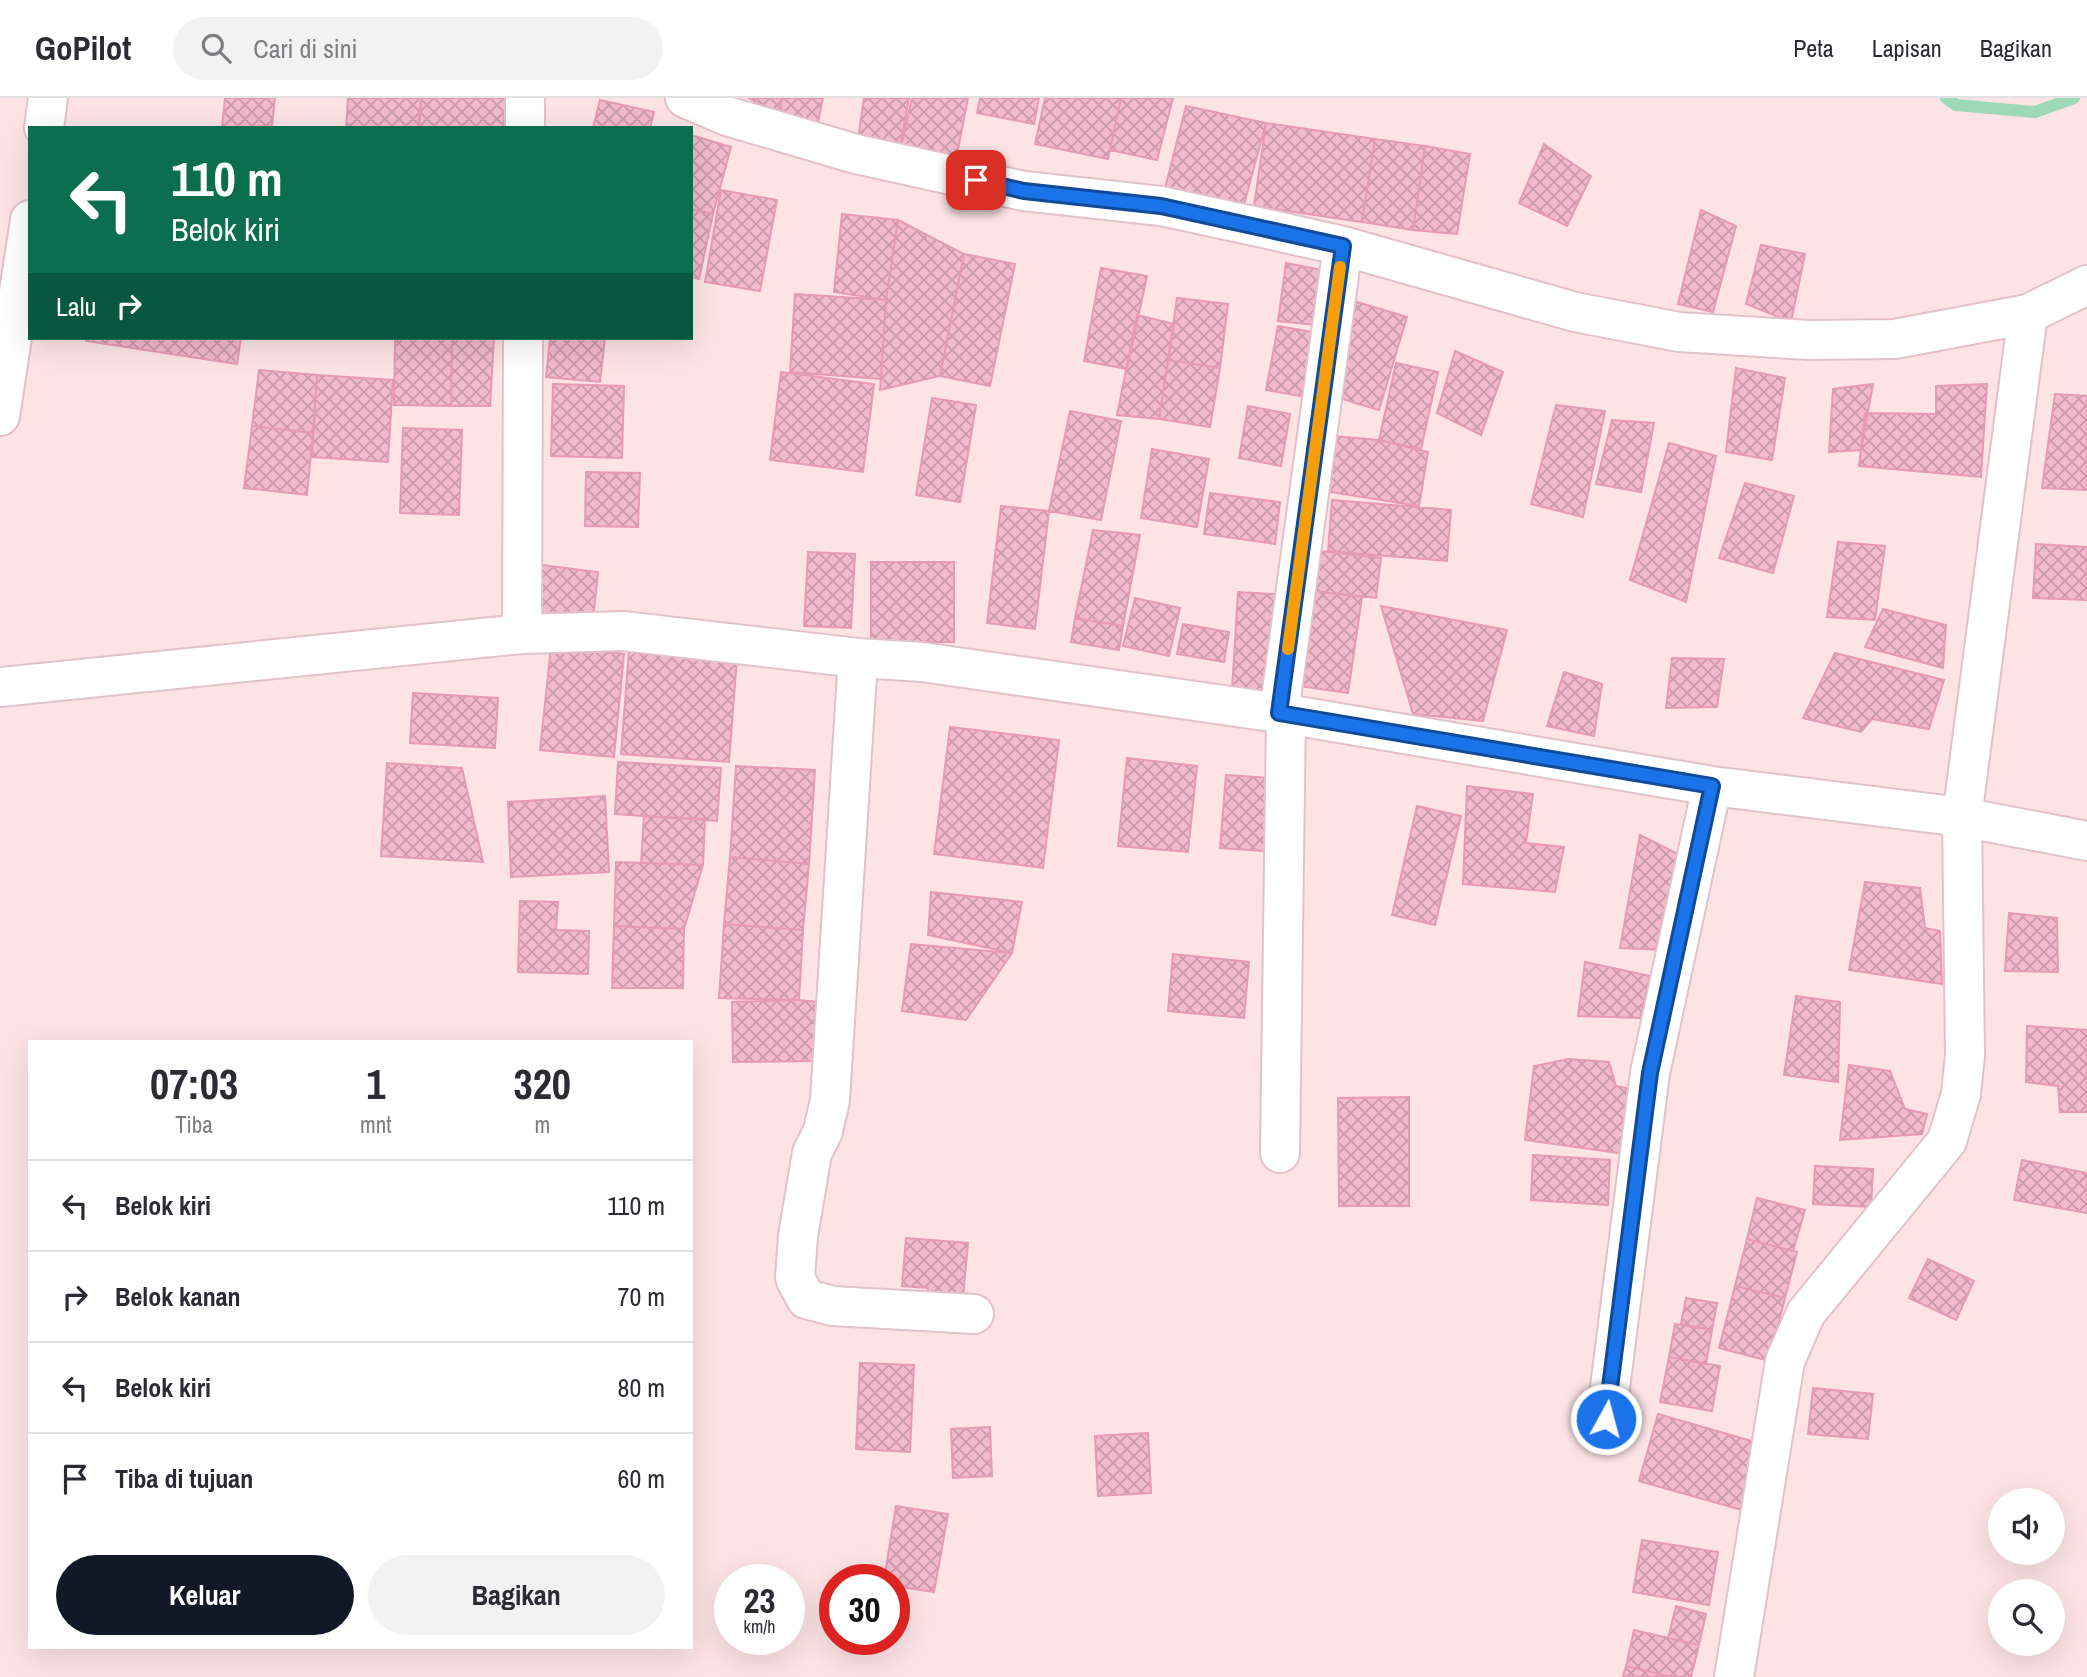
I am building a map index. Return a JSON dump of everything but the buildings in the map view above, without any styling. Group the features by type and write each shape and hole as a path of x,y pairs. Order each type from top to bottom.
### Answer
{"street":[{"path":"44,126 48,98"},
{"path":"525,98 525,126"},
{"path":"685,98 727,116 856,154 1024,191 1161,206 1343,246 1575,312 1679,332 1809,340 1895,339 2028,314 2087,285"},
{"path":"0,416 28,233"},
{"path":"1280,1153 1282,713 1343,246"},
{"path":"1734,1677 1785,1361 1806,1313 1947,1141 1961,1094 1965,1055 1962,817 2028,314"},
{"path":"522,634 523,340"},
{"path":"0,687 522,634 623,631 858,658 922,662 1282,713 1712,786 1962,817 2087,841"},
{"path":"858,658 830,1100 823,1131 812,1153 803,1193 795,1278 806,1299 833,1306 974,1314"},
{"path":"1606,1419 1650,1073 1712,786"}],"waterway":[{"path":"1946,98 1956,105 2035,112 2074,98"}],"slow traffic":[{"path":"1288,649 1340,267"}],"route":[{"path":"976,180 1024,191 1161,206 1343,246 1279,713 1712,786 1650,1073 1606,1419"}]}
